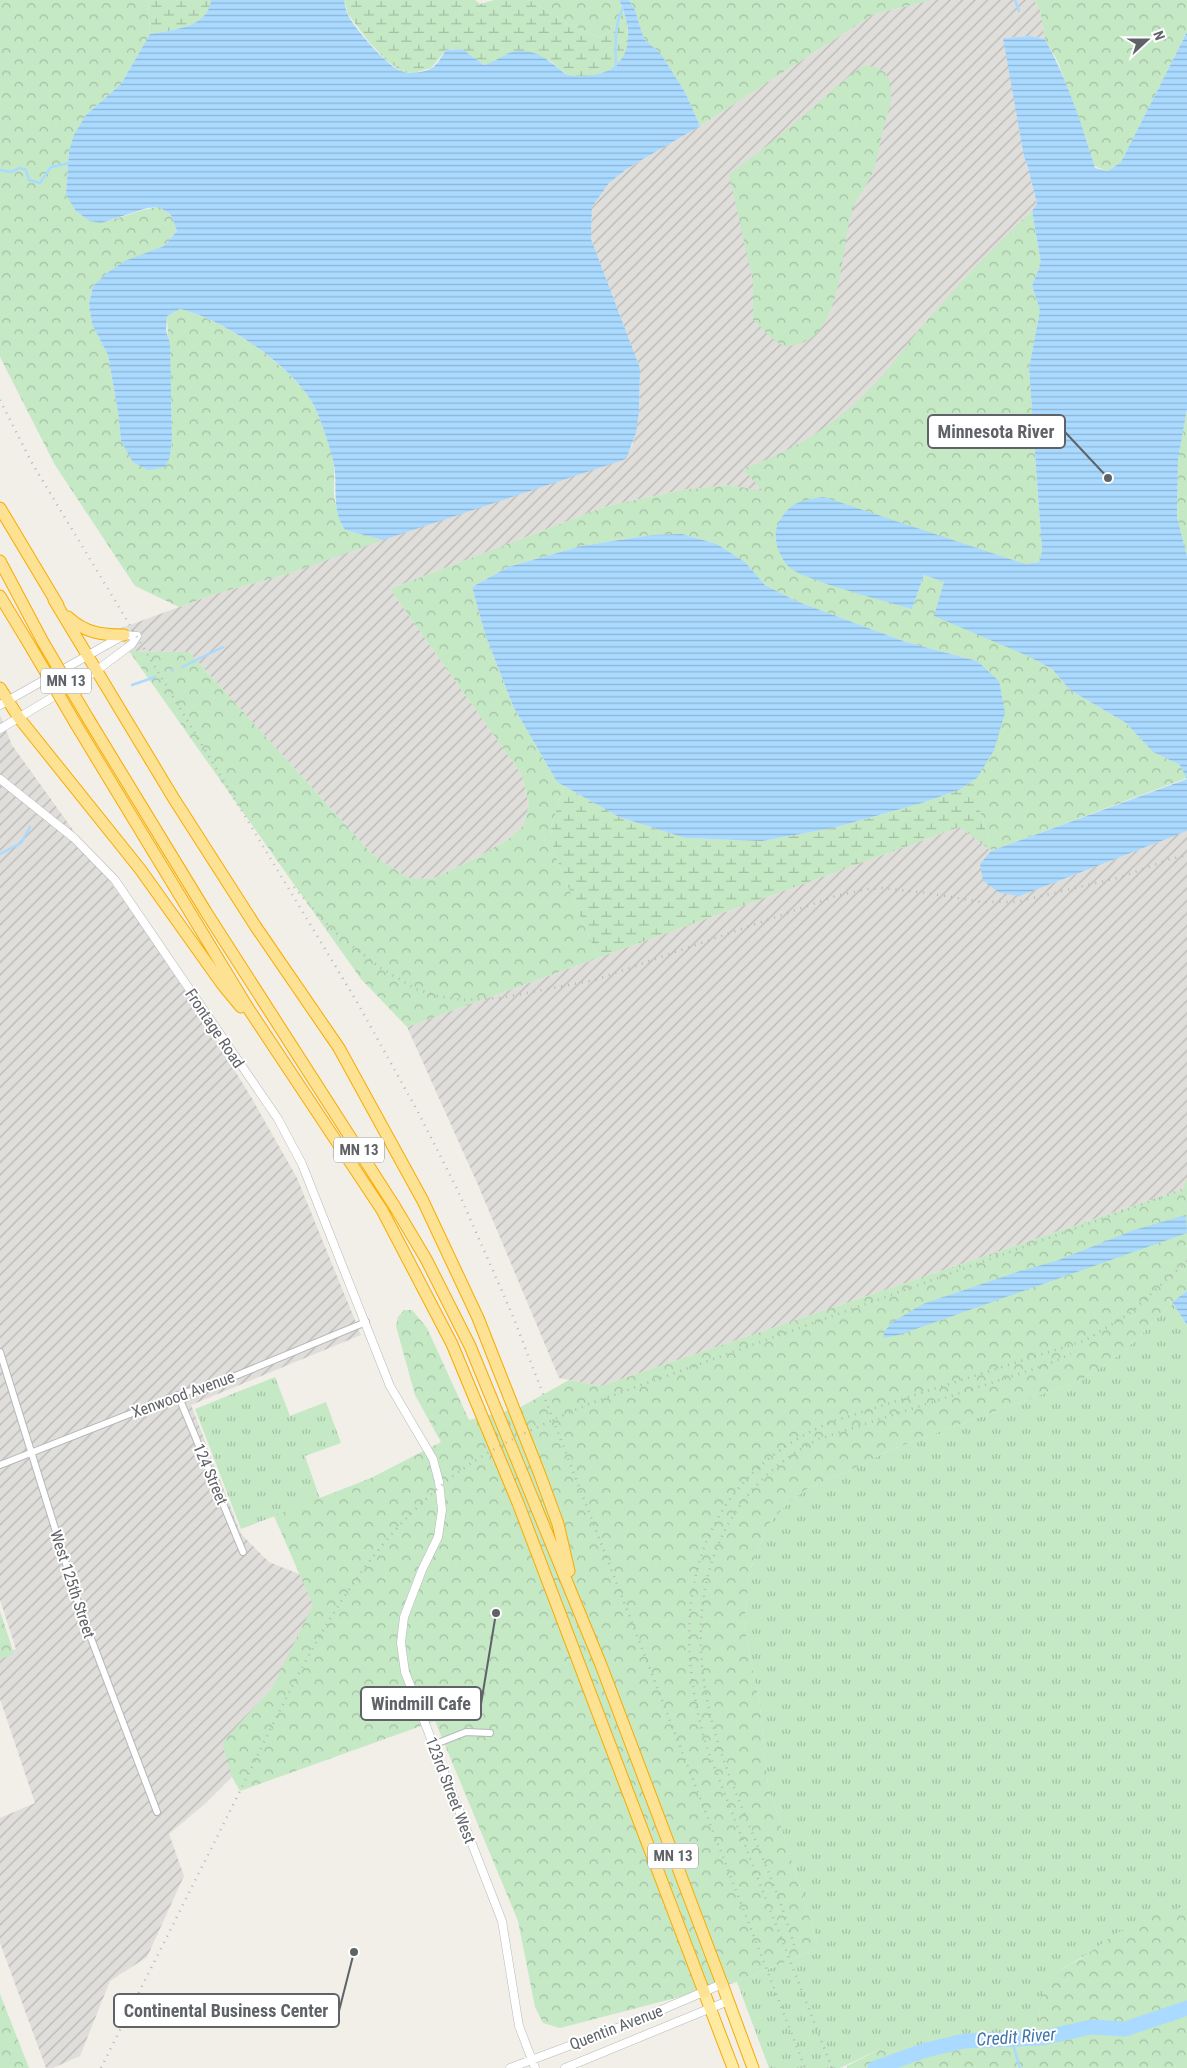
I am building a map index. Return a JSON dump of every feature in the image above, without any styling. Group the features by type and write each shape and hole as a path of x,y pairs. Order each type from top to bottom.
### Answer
{"highway":[{"path":"0,508 174,800 256,927 339,1048 423,1201 478,1318 547,1491 558,1524 577,1607"},
{"name":"MN 13","path":"0,561 43,642 88,720 206,912 390,1198 426,1259 470,1346 625,1727 753,2068"},
{"name":"MN 13","path":"0,596 243,999 382,1210 452,1344 518,1503 733,2068"},
{"path":"54,600 80,627 106,635 124,634"},
{"path":"0,688 3,703 19,718 140,869 222,984 275,1048"}],"street":[{"path":"0,729 96,671 132,644 137,636 124,634 3,703"},
{"name":"Frontage Road","path":"0,779 74,838 115,880 278,1120 306,1172 366,1322"},
{"name":"Xenwood Avenue","path":"0,1466 178,1395 228,1379 366,1322"},
{"name":"123rd Street West","path":"366,1322 390,1386 434,1459 439,1482 442,1510 438,1537 422,1570 404,1617 401,1643 405,1672 502,1921 519,2026 536,2068"},
{"name":"West 125th Street","path":"0,1352 81,1612 157,1812"},
{"name":"124 Street","path":"178,1395 244,1552"},
{"path":"433,1745 466,1732 490,1733"},
{"name":"Quentin Avenue","path":"510,2068 633,2022 722,1984"},
{"name":"Quentin Avenue","path":"565,2068 728,2001"}],"shaded area":[{"path":"933,0 1034,0 1040,10 1045,39 1031,36 1004,38 1024,157 1037,205 803,500 729,485 682,490 607,506 390,589 522,775 529,805 523,826 507,840 478,857 432,879 408,878 373,855 189,652 129,651 116,630 215,594 288,574 632,447 639,412 640,368 591,239 592,207 609,183 628,168 700,126 874,14"},
{"path":"0,715 12,745 139,922 195,1006 251,1097 297,1178 361,1335 191,1405 241,1534 269,1562 299,1574 315,1600 301,1652 273,1687 222,1743 234,1775 206,1803 169,1834 184,1876 147,1957 110,1981 80,2056 53,2068 46,2068 0,1943 0,1818 35,1803 0,1699 0,1656 16,1649 0,1600"},
{"path":"960,827 991,851 981,864 1020,896 1187,831 1187,1179 1183,1189 601,1386 559,1378 478,1185 407,1027"}],"green space":[{"path":"0,0 148,0 150,34 121,84 86,115 69,151 66,195 90,221 108,220 159,207 171,215 177,231 164,246 107,273 93,286 89,304 92,324 108,355 121,441 170,457 172,437 171,390 167,316 180,309 197,314 215,322 253,345 288,373 302,388 315,408 329,445 334,464 335,501 345,530 383,540 288,574 215,594 179,607 135,586 55,465 0,357"},
{"path":"148,0 211,0 203,17 196,22 178,29 150,34"},
{"path":"344,0 475,0 480,4 494,0 529,0 570,25 600,38 626,17 628,46 625,55 615,67 591,76 582,77 567,74 553,63 539,57 506,54 494,63 484,65 461,49 446,50 431,68 414,73 402,72 386,60 369,42 348,14"},
{"path":"529,0 619,0 626,17 600,38 570,25"},
{"path":"629,0 933,0 874,14 700,126 685,92 661,54 644,39 635,10"},
{"path":"1034,0 1187,0 1187,32 1121,162 1108,171 1094,166 1087,141 1058,62 1045,39 1040,10"},
{"path":"863,66 880,69 887,76 891,86 890,107 876,163 851,215 838,285 826,320 817,333 804,342 785,346 772,338 753,320 753,282 729,174 777,138"},
{"path":"1032,211 1041,263 1032,286 1040,310 1029,368 1042,551 1039,562 1025,564 789,567 810,577 912,609 924,575 944,582 1028,656 1052,669 1070,690 1126,723 1153,752 1180,765 1187,778 991,851 973,793 974,780 977,777 977,661 906,642 796,601 765,585 745,562 717,544 682,534 651,535 581,546 508,567 472,587 485,634 513,706 557,782 564,786 551,828 554,853 598,958 407,1027 361,979 129,651 189,652 373,855 408,878 432,879 478,857 507,840 523,826 529,805 522,775 390,589 607,506 682,490 729,485 763,491 743,469 801,443 834,420 866,393 954,290"},
{"path":"1187,409 1187,556 1177,517 1178,460"},
{"path":"974,780 974,793 991,851 960,827 598,958 554,853 551,828 564,786 619,817 685,838 762,841 833,828 922,803 959,790"},
{"path":"1187,1179 1187,1291 1172,1302 1119,1355 1081,1380 890,1450 849,1471 808,1488 788,1503 767,1526 750,1571 745,1616 746,1637 760,1706 768,1785 819,1948 737,1982 560,2028 543,2023 535,2007 518,1921 435,1721 240,1791 232,1777 222,1743 272,1688 313,1605 274,1516 371,1478 441,1442 415,1395 396,1326 398,1317 404,1310 412,1310 427,1328 469,1420 519,1408 569,1380 601,1386 1183,1189"},
{"path":"1172,1302 1187,1325 1187,1906 1177,1909 1163,1909 1059,1971 1038,2006 1041,2025 1030,2046 1009,2051 987,2051 930,2041 910,2049 893,2052 880,2049 840,2068 769,2068 737,1982 819,1948 768,1785 760,1706 746,1637 745,1616 750,1571 767,1526 788,1503 808,1488 849,1471 890,1450 1081,1380 1119,1355"},
{"path":"275,1377 290,1416 326,1402 341,1443 305,1456 320,1499 241,1529 195,1409"},
{"path":"0,1611 14,1654 0,1659"},
{"path":"1187,1906 1187,2068 847,2068 847,2066 880,2049 893,2052 910,2049 930,2041 987,2051 1009,2051 1030,2046 1041,2025 1038,2006 1045,1985 1059,1971 1082,1958 1115,1934 1163,1909 1177,1909"},
{"path":"0,1994 29,2068 0,2068"}],"water":[{"path":"211,0 344,0 348,15 364,38 395,68 408,73 432,68 446,50 462,49 484,65 514,51 535,53 565,73 572,76 580,76 607,71 623,57 628,35 624,12 619,0 629,0 635,10 644,39 661,54 685,92 700,126 628,168 609,183 592,207 591,239 640,368 639,412 636,433 626,459 383,540 345,530 340,522 336,505 335,469 329,446 315,408 302,387 271,358 234,332 197,314 180,309 167,316 166,330 170,344 172,437 170,457 165,467 148,470 133,462 121,441 108,355 92,324 89,304 93,286 107,273 125,261 164,246 177,231 171,215 159,207 147,208 101,223 90,221 76,211 66,195 69,151 74,135 86,115 121,84 150,34 178,29 196,22 203,17"},
{"path":"1187,32 1187,409 1178,460 1177,517 1187,556 1187,779 1180,765 1153,752 1126,723 1070,690 1052,669 1028,656 934,616 944,582 924,575 912,609 866,596 810,578 789,567 782,558 778,547 776,529 782,517 796,503 824,497 1025,564 1039,562 1042,551 1029,368 1040,310 1032,286 1041,263 1032,211 1037,204 1024,157 1003,38 1031,36 1045,39 1073,102 1095,168 1108,171 1121,162"},
{"path":"682,534 717,544 745,562 765,585 796,601 906,642 977,661 999,681 1005,713 994,750 977,778 959,790 922,803 833,828 762,841 685,838 619,817 557,782 513,706 485,634 472,587 508,567 581,546 651,535"},
{"path":"1187,779 1187,831 1020,896 1000,893 983,881 980,864 991,851"},
{"path":"1186,1215 1187,1233 899,1335 883,1338 885,1331 891,1323 923,1304 1020,1271 1056,1261 1134,1230"},
{"path":"1187,1291 1187,1325 1172,1302"}],"waterway":[{"path":"1015,0 1019,11"},
{"path":"616,70 617,29 620,13 624,6"},
{"path":"0,170 11,172 20,168 26,170 29,180 40,183 51,167 70,163"},
{"path":"182,667 223,647"},
{"path":"132,685 155,677"},
{"path":"0,854 21,843 30,827"},
{"name":"Credit River","path":"875,2068 926,2050 964,2041 1042,2038 1091,2027 1125,2029 1187,2008"},
{"path":"1012,2041 1020,2068"}],"railway":[{"path":"0,400 32,463 357,1002 418,1112 458,1191 512,1314 805,2068"},
{"path":"294,887 331,929 379,967 416,989 437,996 462,1000 500,998 595,980 836,896 866,889 882,888 927,893 981,902 1016,902 1121,877 1167,860 1187,855"},
{"path":"101,2068 280,1710 323,1631 373,1557 402,1522 452,1477 469,1464 507,1442 586,1405 1187,1188"},
{"path":"832,2068 708,1751 695,1700 690,1650 691,1603 700,1558 719,1517 746,1480 783,1448 831,1422 1086,1340 1129,1314 1187,1261"},
{"path":"794,1945 775,1890 721,1753 704,1682 701,1640 703,1599 712,1560 728,1524 751,1492 781,1463 819,1439 1046,1365 1071,1354"}],"place":[{"name":"Minnesota River","path":"1108,478"},
{"name":"Windmill Cafe","path":"496,1613"},
{"name":"Continental Business Center","path":"354,1952"}]}
